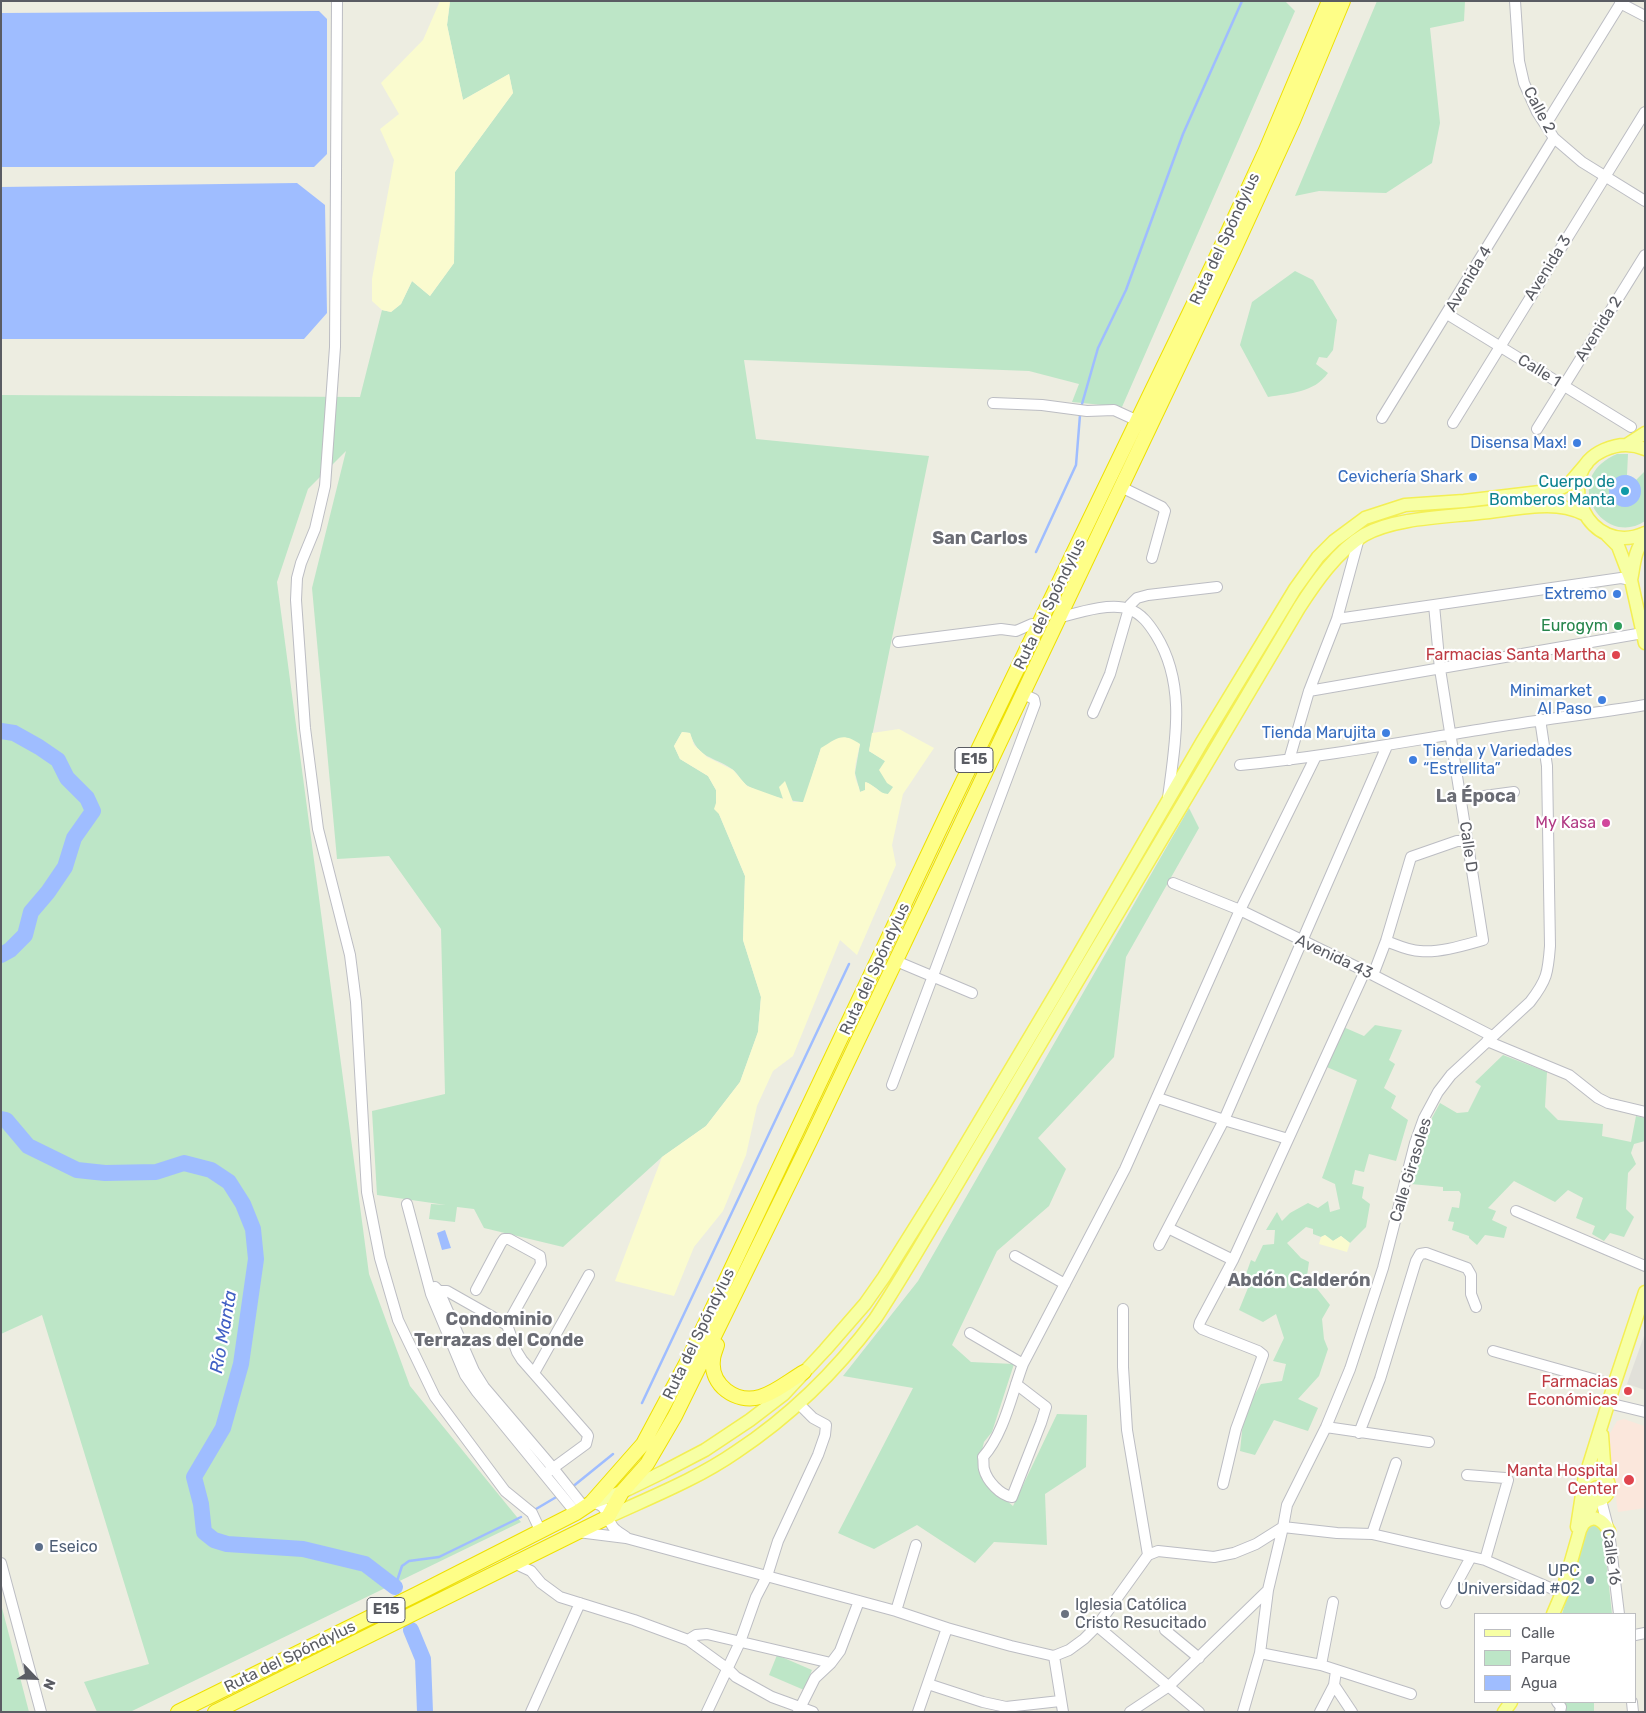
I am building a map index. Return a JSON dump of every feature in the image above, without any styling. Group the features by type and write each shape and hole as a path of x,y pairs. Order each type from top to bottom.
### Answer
{"highway":[{"name":"Ruta del Spóndylus","path":"178,1712 416,1594 583,1508 643,1444 689,1358 958,792 1138,422 1266,150 1329,1"},
{"name":"Ruta del Spóndylus","path":"215,1712 608,1517 622,1492 647,1464 694,1378 810,1141 1175,376 1277,156 1343,1"},
{"path":"728,1308 713,1360 715,1375 722,1388 742,1398 758,1398 767,1395 804,1372"}],"main road":[{"path":"1628,444 1645,433"},
{"path":"583,1508 664,1472 728,1435 784,1394 848,1325 884,1277 1057,991 1295,589 1318,557 1334,541 1366,518 1405,505 1464,501 1557,490 1569,484 1598,452 1612,446 1628,444 1645,449"},
{"path":"1587,463 1581,475 1578,488 1579,501 1584,514 1594,526 1618,546 1623,564 1640,595 1644,638"},
{"path":"608,1517 692,1477 736,1453 799,1404 850,1351 875,1318 940,1213 1308,594 1329,565 1359,538 1383,526 1398,523 1545,506 1560,506 1574,509 1584,514"},
{"path":"1607,535 1631,538 1645,533"},
{"path":"1631,580 1636,553 1645,539"},
{"path":"1573,1552 1584,1484 1608,1403 1645,1292"},
{"path":"1602,1427 1605,1477"},
{"path":"1553,1613 1562,1593 1583,1524 1598,1500 1607,1496 1610,1488 1608,1480 1602,1474 1594,1474 1586,1478 1584,1484 1585,1495 1598,1500"},
{"path":"1583,1524 1590,1519 1597,1518 1609,1531"}],"street":[{"path":"337,1 335,347 325,486 315,529 299,570 296,600 305,728 318,829 350,955 356,1002 367,1192 380,1258 398,1320 435,1397 505,1491 532,1513 540,1530"},
{"name":"Calle 2","path":"1516,1 1519,61 1524,83 1531,101 1554,138 1582,162 1645,201"},
{"path":"1546,124 1621,2 1645,16"},
{"name":"Avenida 3","path":"1453,423 1645,112"},
{"name":"Avenida 4","path":"1382,418 1448,314 1554,138"},
{"name":"Avenida 2","path":"1537,428 1645,255"},
{"name":"Calle 1","path":"1448,314 1631,427"},
{"path":"994,403 1042,405 1087,411 1114,410 1138,422"},
{"path":"1121,487 1162,507 1165,511 1152,558"},
{"path":"1288,760 1309,691 1338,619 1359,538"},
{"path":"1338,619 1621,578 1631,580"},
{"path":"1093,713 1110,674 1129,609 1137,598 1217,587"},
{"name":"Calle D","path":"1386,941 1421,952 1462,946 1483,940 1440,669 1434,605"},
{"path":"1058,618 1115,607 1129,609 1144,617 1160,641 1173,677 1177,713 1176,742 1167,804"},
{"path":"898,642 1001,629 1016,631 1032,624 1041,624"},
{"path":"1309,691 1644,638"},
{"path":"892,1086 1035,704 1034,699 1023,694"},
{"path":"1240,765 1387,746 1540,719 1645,705"},
{"name":"Calle Girasoles","path":"1243,1712 1260,1653 1268,1590 1283,1527 1286,1505 1326,1427 1350,1369 1383,1268 1415,1143 1424,1118 1438,1092 1451,1075 1530,1002 1540,989 1548,972 1547,766 1540,719"},
{"path":"1159,1245 1224,1120 1387,746"},
{"path":"1016,1384 1046,1407 1012,1497 1006,1496 998,1490 984,1470 983,1457 991,1449 1023,1364 1125,1169 1240,910 1316,756"},
{"path":"1462,799 1514,792"},
{"path":"1223,1484 1236,1429 1263,1355 1258,1351 1202,1329 1199,1326 1200,1322 1233,1260 1288,1139 1386,941 1411,857 1457,841 1467,840"},
{"name":"Avenida 43","path":"1173,883 1240,910 1369,973 1489,1038 1569,1075 1598,1098 1608,1103 1645,1112"},
{"path":"896,961 972,993"},
{"path":"1158,1098 1288,1139"},
{"path":"408,1204 426,1277 435,1293 477,1392 493,1403 566,1493 583,1508 601,1504 604,1506 614,1528 626,1538"},
{"path":"1516,1211 1645,1266"},
{"path":"1168,1228 1233,1260"},
{"path":"476,1290 504,1239 509,1239 540,1256 541,1264 507,1325"},
{"path":"1359,1433 1380,1379 1416,1261 1420,1254 1426,1253 1467,1268 1470,1273 1471,1294 1476,1307"},
{"path":"1015,1256 1065,1284"},
{"path":"534,1373 589,1275"},
{"path":"435,1293 447,1291 507,1325 517,1352 588,1436 586,1444 549,1471"},
{"path":"1123,1309 1123,1367 1127,1430 1148,1555"},
{"path":"970,1333 1023,1364"},
{"path":"1492,1351 1614,1385"},
{"path":"1608,1403 1645,1412"},
{"path":"707,1712 740,1642 756,1597 767,1576 778,1542 818,1455 825,1435 826,1425 813,1418 799,1404"},
{"path":"1326,1427 1429,1442"},
{"path":"1372,1534 1396,1462"},
{"path":"1467,1475 1505,1478 1508,1480 1485,1560"},
{"name":"Calle 16","path":"1598,1500 1609,1531 1619,1613"},
{"path":"578,1532 626,1538 896,1611 1011,1646 1054,1656 1069,1650 1098,1626 1148,1555 1158,1551 1214,1557 1234,1553 1256,1544 1283,1527 1337,1533 1372,1534 1485,1560 1562,1593"},
{"path":"896,1611 916,1544"},
{"path":"1446,1603 1471,1557"},
{"path":"1,1563 41,1712"},
{"path":"516,1564 531,1572 540,1584 560,1597 634,1620 688,1640 736,1677 799,1710 813,1712"},
{"path":"1132,1711 1169,1686 1268,1590"},
{"path":"799,1710 815,1678 840,1651 859,1601"},
{"path":"1321,1665 1333,1602"},
{"path":"531,1712 580,1603"},
{"path":"1098,1626 1200,1712"},
{"path":"918,1712 947,1628"},
{"path":"1165,1630 1199,1658"},
{"path":"688,1640 701,1634 830,1663"},
{"path":"1260,1653 1321,1665 1411,1694"},
{"path":"928,1684 983,1702 1006,1707 1062,1706 1054,1656"},
{"path":"1320,1712 1334,1685 1336,1671"},
{"path":"1334,1685 1352,1712"}],"shaded area":[{"path":"1645,1333 1645,1390 1627,1384"},
{"name":"Manta Hospital Center","path":"1624,1419 1644,1426 1645,1508 1618,1512 1609,1452 1609,1435 1617,1421"}],"green space":[{"path":"450,1 1285,1 1295,11 1122,407 1072,402 1079,384 1029,371 744,360 756,439 929,456 869,751 885,761 894,788 888,794 883,794 866,782 866,790 860,792 855,773 860,744 821,748 804,802 775,797 748,786 732,769 707,756 697,748 690,733 682,732 674,746 680,759 708,776 716,790 716,803 719,814 745,876 743,940 761,997 758,1032 740,1082 706,1126 662,1157 563,1247 484,1228 474,1209 457,1207 455,1222 429,1219 431,1204 446,1205 377,1195 372,1111 445,1094 441,929 389,856 337,859 312,588 346,451 308,489 277,582 369,1274 410,1386 521,1522 130,1712 97,1712 84,1682 149,1664 42,1315 1,1334 1,395 360,397 382,310 391,312 401,304 412,281 430,296 454,263 455,172 513,93 509,74 463,100 447,25"},
{"path":"1377,1 1465,1 1464,21 1430,28 1440,123 1432,163 1386,193 1319,191 1295,196"},
{"path":"1295,271 1313,280 1337,320 1333,350 1327,358 1319,357 1316,364 1328,373 1316,385 1293,393 1268,397 1240,345 1252,302"},
{"path":"1617,454 1628,454 1627,475 1636,480 1645,471 1645,521 1630,527 1615,526 1603,519 1594,507 1589,494 1591,479 1600,465"},
{"path":"1189,808 1199,828 1126,957 1114,1057 1038,1138 1066,1169 1049,1206 997,1251 952,1345 971,1362 1014,1364 992,1432 984,1442 979,1462 984,1481 1013,1506 1057,1414 1087,1415 1086,1467 1045,1494 1047,1545 994,1542 975,1563 917,1525 874,1549 838,1533 913,1388 843,1376 918,1281"},
{"path":"1375,1025 1402,1030 1389,1060 1395,1064 1384,1088 1396,1096 1391,1108 1408,1120 1396,1161 1369,1154 1364,1172 1355,1170 1352,1184 1364,1187 1362,1198 1370,1204 1366,1227 1350,1243 1341,1236 1333,1241 1325,1235 1321,1237 1313,1234 1313,1229 1306,1227 1287,1243 1301,1258 1309,1262 1307,1276 1330,1305 1322,1319 1324,1339 1328,1349 1319,1376 1298,1399 1318,1408 1308,1431 1274,1420 1255,1455 1240,1451 1244,1412 1261,1384 1282,1381 1286,1364 1273,1361 1284,1338 1276,1314 1263,1322 1239,1310 1252,1278 1246,1274 1251,1260 1255,1262 1263,1245 1274,1244 1275,1230 1266,1230 1277,1212 1282,1221 1290,1213 1308,1203 1318,1208 1328,1201 1330,1212 1340,1209 1335,1184 1322,1178 1357,1080 1322,1065 1341,1026 1364,1036"},
{"path":"1503,1055 1547,1072 1545,1107 1558,1120 1603,1124 1602,1136 1631,1142 1636,1116 1645,1118 1645,1141 1634,1144 1631,1153 1636,1164 1628,1173 1626,1209 1634,1217 1624,1237 1610,1233 1604,1241 1592,1234 1595,1226 1576,1218 1583,1198 1568,1190 1555,1202 1514,1181 1488,1208 1496,1211 1492,1220 1507,1227 1504,1238 1485,1235 1477,1245 1469,1236 1452,1230 1454,1222 1448,1221 1452,1207 1459,1208 1461,1194 1459,1191 1443,1191 1443,1187 1411,1184 1427,1127 1440,1103 1457,1113 1468,1112 1481,1086 1475,1082"},
{"path":"1592,1525 1598,1527 1603,1532 1612,1613 1562,1613 1586,1528"},
{"path":"1,1604 29,1712 1,1712"},
{"path":"777,1655 812,1670 804,1690 769,1675"},
{"path":"1562,1703 1594,1703 1594,1712 1562,1712"}],"sand":[{"path":"440,1 450,1 447,25 463,100 509,74 513,93 455,172 454,263 430,296 412,281 401,304 391,312 382,310 372,301 372,279 394,160 380,129 399,114 381,83 423,40"},
{"path":"899,729 934,748 903,794 892,845 896,865 857,955 840,940 793,1056 773,1071 757,1106 746,1155 723,1211 694,1247 674,1296 615,1281 662,1157 706,1126 740,1082 758,1032 761,997 743,940 745,876 719,814 714,809 716,790 708,776 680,759 674,746 682,732 690,733 694,745 707,757 733,770 747,786 783,799 779,787 785,781 793,802 803,802 821,748 836,739 844,737 860,744 855,778 860,792 865,790 865,782 888,794 893,787 887,783 879,770 885,761 869,751 872,733"},
{"path":"1325,1235 1333,1241 1341,1236 1350,1243 1347,1252 1319,1244 1321,1237"}],"water":[{"path":"319,11 327,19 327,154 314,167 1,167 1,13"},
{"path":"297,183 325,205 327,313 304,339 1,339 1,187"},
{"path":"1625,475 1636,480 1641,491 1636,502 1625,507 1614,502 1609,491 1614,480"},
{"path":"445,1230 451,1248 442,1250 437,1233"}],"waterway":[{"path":"1082,404 1098,348 1126,290 1183,134 1242,1"},
{"path":"1036,552 1076,465 1080,415"},
{"name":"Río Manta","path":"1,731 14,733 58,760 67,778 87,798 93,811 74,838 65,867 48,892 31,912 25,935 10,950 1,955"},
{"path":"642,1403 849,964"},
{"name":"Río Manta","path":"1,1119 6,1120 28,1146 77,1170 105,1173 156,1172 184,1163 211,1170 229,1182 243,1204 253,1229 256,1259 241,1364 223,1428 194,1477 201,1504 204,1532 214,1540 227,1544 303,1549 365,1564 395,1587"},
{"path":"571,1488 613,1454"},
{"path":"536,1509 558,1496"},
{"path":"395,1587 402,1566 409,1561 439,1557 521,1517"},
{"name":"Río Manta","path":"411,1630 423,1659 425,1712"}],"place":[{"name":"Disensa Max!","path":"1577,443"},
{"name":"Cevichería Shark","path":"1473,477"},
{"name":"Cuerpo de Bomberos Manta","path":"1625,491"},
{"name":"Extremo","path":"1617,594"},
{"name":"Eurogym","path":"1618,626"},
{"name":"Farmacias Santa Martha","path":"1616,655"},
{"name":"Minimarket Al Paso","path":"1602,700"},
{"name":"Tienda Marujita","path":"1386,733"},
{"name":"Tienda y Variedades “Estrellita”","path":"1413,760"},
{"name":"My Kasa","path":"1606,823"},
{"name":"Farmacias Económicas","path":"1628,1391"},
{"name":"Manta Hospital Center","path":"1629,1480"},
{"name":"Eseico","path":"39,1547"},
{"name":"UPC Universidad #02","path":"1590,1580"},
{"name":"Iglesia Católica Cristo Resucitado","path":"1065,1614"}],"district":[{"name":"San Carlos","path":"980,539"},
{"name":"La Época","path":"1476,797"},
{"name":"Abdón Calderón","path":"1299,1281"},
{"name":"Condominio Terrazas del Conde","path":"499,1330"}]}
